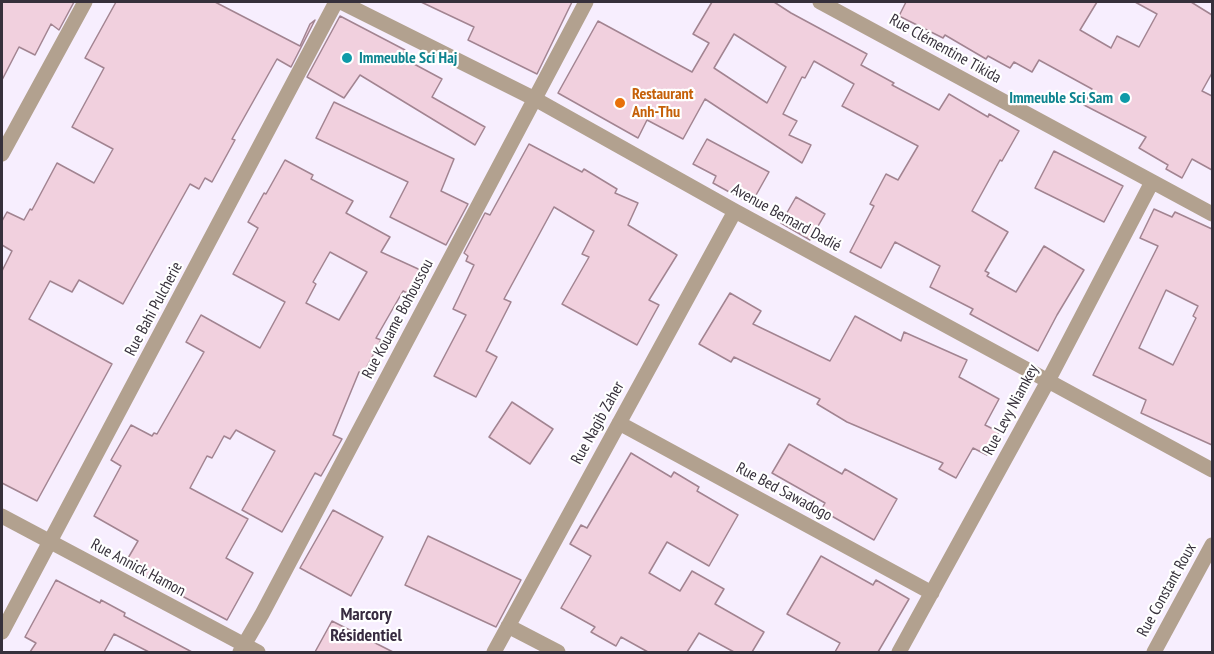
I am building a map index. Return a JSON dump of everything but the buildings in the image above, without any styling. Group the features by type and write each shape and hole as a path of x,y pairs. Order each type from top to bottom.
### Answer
{"street":[{"path":"2,154 85,2"},
{"name":"Rue Bahi Pulcherie","path":"2,632 336,2"},
{"name":"Avenue Bernard Dadié","path":"342,2 535,99 735,211 1212,470"},
{"name":"Rue Kouame Bohoussou","path":"242,649 268,604 586,2"},
{"name":"Rue Clémentine Tikida","path":"819,2 1212,214"},
{"name":"Rue Levy Niamkey","path":"899,652 1048,381 1152,182"},
{"name":"Rue Nagib Zaher","path":"494,652 735,211"},
{"name":"Rue Bed Sawadogo","path":"619,423 932,593"},
{"name":"Rue Annick Hamon","path":"2,516 242,649 258,652"},
{"name":"Rue Constant Roux","path":"1154,652 1212,545"},
{"path":"508,626 558,652"}],"place":[{"name":"Immeuble Sci Haj","path":"347,58"},
{"name":"Immeuble Sci Sam","path":"1125,98"},
{"name":"Restaurant Anh-Thu","path":"620,103"}],"district":[{"name":"Marcory Résidentiel","path":"366,625"}]}
